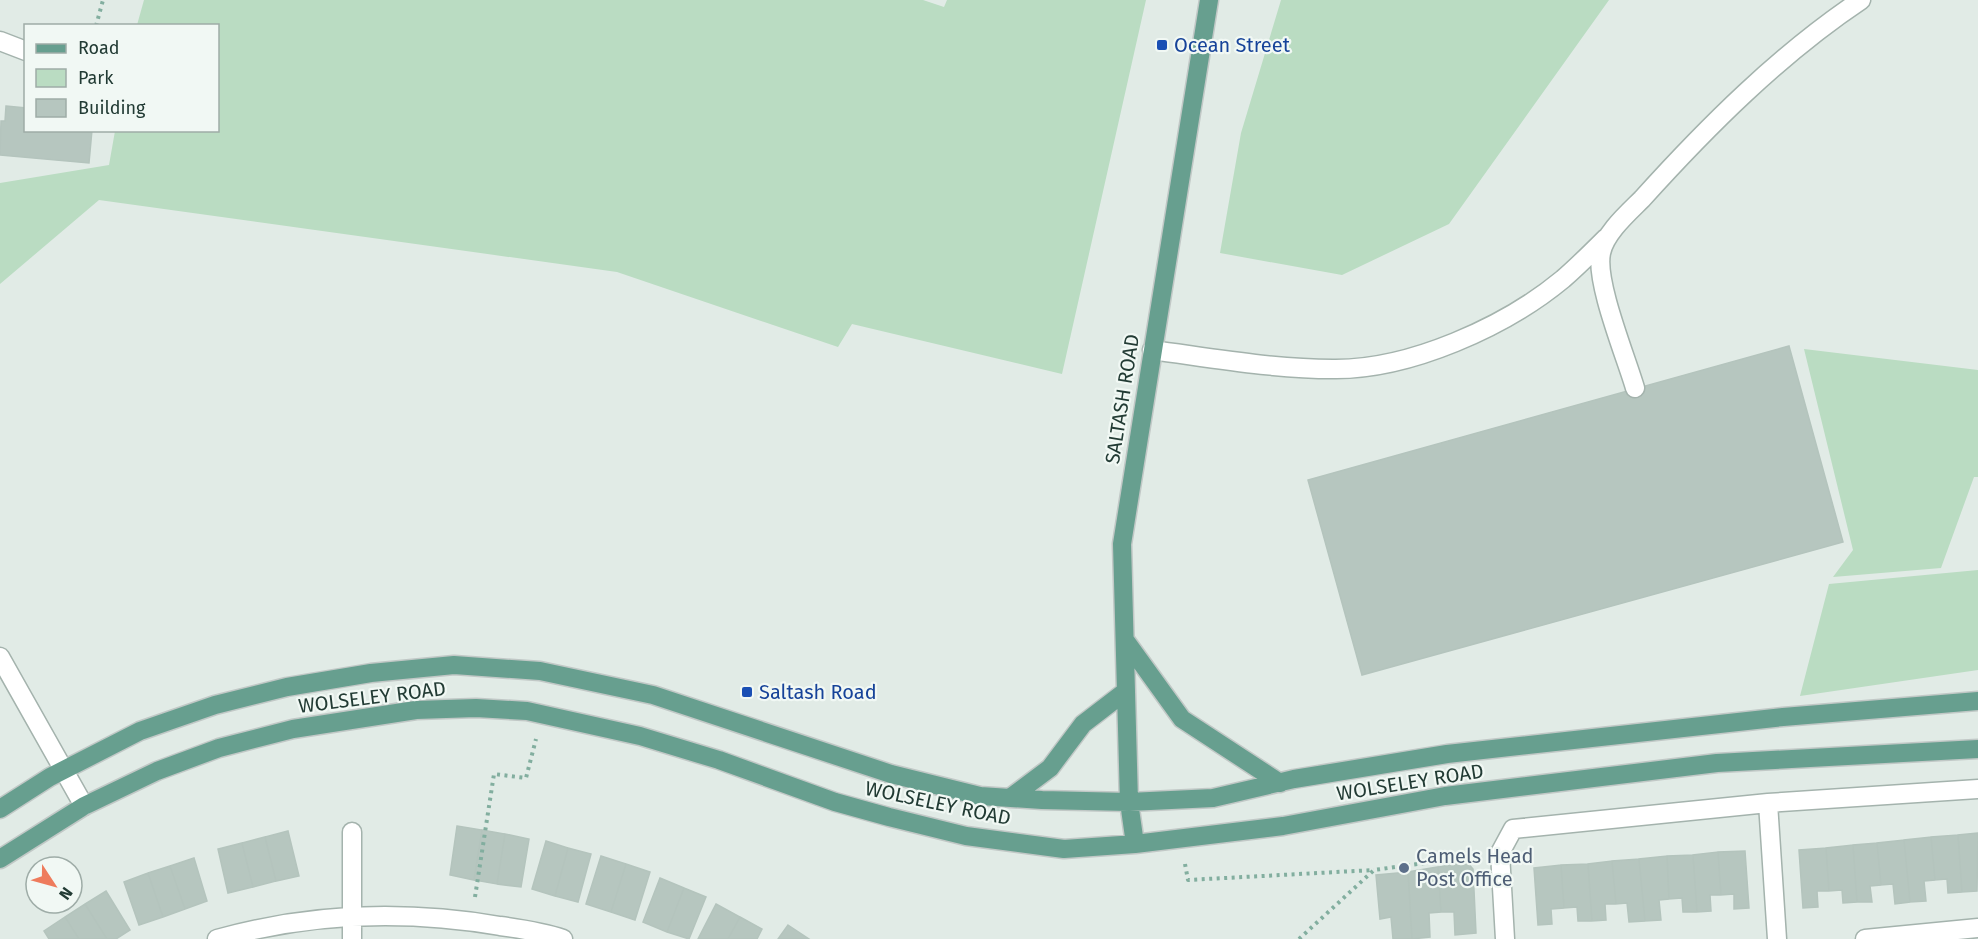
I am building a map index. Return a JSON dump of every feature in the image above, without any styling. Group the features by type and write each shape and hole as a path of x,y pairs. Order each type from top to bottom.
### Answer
{"main road":[{"name":"SALTASH ROAD","path":"1135,844 1129,802 1122,544 1209,0"},
{"path":"1125,640 1182,719 1280,783"},
{"name":"WOLSELEY ROAD","path":"0,809 64,770 140,731 215,705 287,687 371,672 454,665 540,670 653,695 891,774 980,795 1129,802 1213,798 1280,783 1447,754 1783,717 1978,701"},
{"path":"1010,798 1050,768 1083,724 1126,691"},
{"name":"WOLSELEY ROAD","path":"0,859 84,806 157,771 219,748 293,729 416,710 476,708 542,715 640,736 719,760 835,802 966,836 1064,849 1135,844 1283,826 1445,796 1717,764 1978,749"}],"street":[{"path":"1152,350 1282,367 1336,369 1413,356 1477,333 1518,311 1562,280 1612,233 1677,160 1742,98 1797,49 1861,0"},
{"path":"0,41 24,50"},
{"path":"1612,233 1601,250 1599,272 1635,388"},
{"path":"0,657 84,806"},
{"path":"1505,939 1500,853 1513,829 1768,803 1978,789"},
{"path":"1768,803 1777,939"},
{"path":"352,832 354,917 352,939"},
{"path":"218,939 258,928 325,918 391,915 471,921 548,934 563,939"},
{"path":"1865,939 1921,936 1978,928"}],"path":[{"path":"97,24 103,0"},
{"path":"471,921 494,774 526,778 542,715"},
{"path":"1180,838 1188,880 1374,870 1500,853"},
{"path":"1299,939 1374,870"}],"green space":[{"path":"144,0 923,0 944,7 947,0 1146,0 1062,374 852,324 838,347 617,272 99,200 0,284 0,183 109,165 115,132 219,132 219,24 137,24"},
{"path":"1281,0 1609,0 1449,224 1342,275 1220,253 1241,133"},
{"path":"1804,349 1978,370 1978,477 1974,477 1941,568 1833,577 1853,550"},
{"path":"1978,570 1978,670 1800,696 1829,584"}],"building":[{"path":"6,106 24,108 24,132 92,132 89,163 0,155 1,121 5,121"},
{"path":"1789,346 1843,542 1362,675 1308,480"},
{"path":"457,826 482,830 474,880 450,875"},
{"path":"482,830 505,834 497,884 474,880"},
{"path":"288,831 299,876 276,881 265,837"},
{"path":"1978,833 1977,891 1962,892 1958,835"},
{"path":"505,834 529,839 521,887 497,884"},
{"path":"1958,835 1962,892 1948,893 1947,879 1935,880 1931,837"},
{"path":"265,837 276,881 253,887 242,843"},
{"path":"1931,837 1935,880 1924,881 1926,901 1910,902 1904,840"},
{"path":"1904,840 1910,902 1895,904 1893,884 1881,885 1877,843"},
{"path":"546,841 568,848 555,896 532,889"},
{"path":"242,843 253,887 228,893 218,849"},
{"path":"1877,843 1881,885 1870,886 1872,902 1857,902 1853,845"},
{"path":"1853,845 1857,902 1843,903 1842,890 1829,891 1826,848"},
{"path":"568,848 591,854 578,902 555,896"},
{"path":"1826,848 1829,891 1817,891 1818,907 1803,908 1799,850"},
{"path":"1745,851 1749,908 1734,909 1734,894 1721,895 1718,852"},
{"path":"1718,852 1721,895 1710,895 1711,911 1697,912 1693,855"},
{"path":"1693,855 1697,912 1683,912 1682,898 1669,899 1667,856"},
{"path":"601,856 626,864 611,912 586,904"},
{"path":"1667,856 1669,899 1659,900 1661,920 1645,921 1639,859"},
{"path":"194,858 207,901 185,909 170,866"},
{"path":"1639,859 1645,921 1629,922 1627,903 1616,904 1612,861"},
{"path":"1612,861 1616,904 1605,904 1606,920 1592,921 1588,864"},
{"path":"1467,862 1473,869 1476,933 1455,935 1454,912 1441,912 1438,867"},
{"path":"626,864 650,872 635,920 611,912"},
{"path":"1588,864 1592,921 1578,921 1577,907 1564,908 1561,865"},
{"path":"1561,865 1564,908 1551,909 1552,924 1538,925 1534,868"},
{"path":"170,866 185,909 163,917 148,873"},
{"path":"1438,867 1441,912 1429,913 1430,937 1412,939 1408,872"},
{"path":"1408,872 1412,939 1393,939 1391,917 1380,919 1376,875"},
{"path":"148,873 163,917 139,925 124,882"},
{"path":"660,878 684,888 667,932 643,922"},
{"path":"684,888 706,897 689,939 667,932"},
{"path":"106,891 130,930 116,939 107,939 85,904"},
{"path":"716,904 740,917 728,939 698,939"},
{"path":"84,905 107,939 79,939 65,917 84,915"},
{"path":"65,917 79,939 49,939 44,931"},
{"path":"740,917 762,929 757,939 728,939"},
{"path":"788,925 809,939 778,939"}],"place":[{"name":"Ocean Street","path":"1162,45"},
{"name":"Saltash Road","path":"747,692"},
{"name":"Camels Head Post Office","path":"1404,868"}]}
